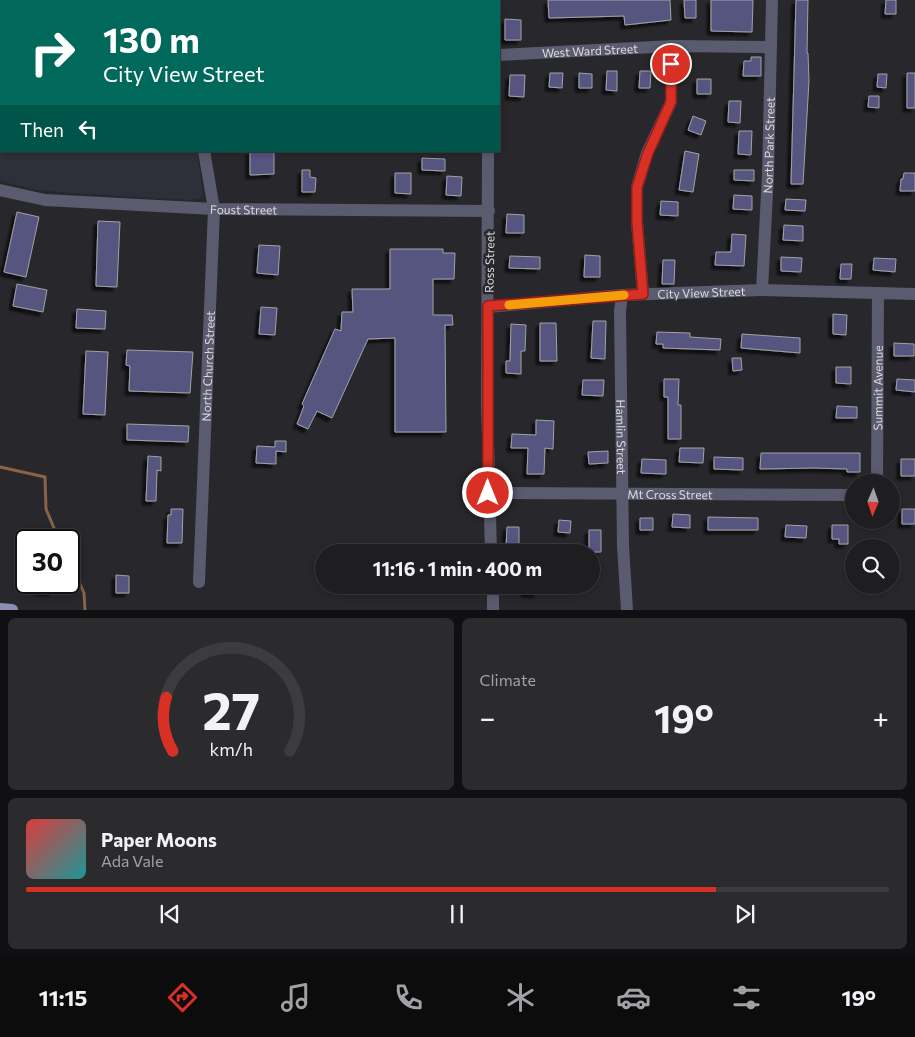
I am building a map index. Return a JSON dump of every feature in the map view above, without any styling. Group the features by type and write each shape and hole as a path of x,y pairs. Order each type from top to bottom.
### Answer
{"main road":[{"path":"0,609 12,610"}],"street":[{"name":"North Park Street","path":"762,290 768,174 772,0"},
{"name":"West Ward Street","path":"500,55 670,46 771,47"},
{"path":"643,294 637,222 637,187 648,153 671,102 670,46"},
{"name":"North Church Street","path":"199,582 214,209 204,152"},
{"name":"Ross Street","path":"488,152 488,493 491,544"},
{"name":"Foust Street","path":"0,190 45,200 214,209 489,211"},
{"name":"City View Street","path":"488,306 622,295 762,290 915,294"},
{"name":"Summit Avenue","path":"877,474 878,294"},
{"name":"Hamlin Street","path":"622,295 622,546 627,610"},
{"name":"Mt Cross Street","path":"488,493 845,495"},
{"path":"492,594 493,610"}],"shaded area":[{"path":"0,152 197,152 203,195 199,199 192,200 86,194 37,190 0,181"}],"building":[{"path":"548,0 670,0 671,20 625,25 624,16 549,18"},
{"path":"684,0 696,0 696,18 685,18"},
{"path":"711,0 753,0 752,32 711,31"},
{"path":"796,0 808,0 807,53 809,81 803,184 791,184"},
{"path":"886,0 896,0 896,14 885,14"},
{"path":"505,19 521,20 521,40 505,40"},
{"path":"751,57 761,57 761,76 743,76 744,61 751,61"},
{"path":"607,71 617,71 617,91 606,90"},
{"path":"640,71 651,71 650,88 639,88"},
{"path":"550,73 563,73 562,88 549,87"},
{"path":"579,73 592,74 592,88 579,88"},
{"path":"907,73 915,73 915,108 907,108"},
{"path":"878,74 887,74 886,88 877,87"},
{"path":"510,75 525,75 524,97 509,96"},
{"path":"697,79 711,79 711,94 697,94"},
{"path":"869,96 879,96 879,108 868,107"},
{"path":"729,101 741,101 740,123 728,122"},
{"path":"693,116 706,121 701,135 688,130"},
{"path":"739,131 752,131 751,155 738,154"},
{"path":"685,151 699,154 693,192 679,190"},
{"path":"250,152 274,152 274,174 250,175"},
{"path":"422,158 445,159 445,171 422,170"},
{"path":"302,170 310,170 310,177 316,178 315,192 302,192"},
{"path":"734,170 754,170 754,181 734,180"},
{"path":"395,173 411,173 411,194 395,193"},
{"path":"904,173 915,173 915,191 900,191 901,179 903,179"},
{"path":"447,176 462,177 461,196 446,195"},
{"path":"734,195 752,196 752,210 733,209"},
{"path":"786,199 806,200 805,211 785,210"},
{"path":"661,201 678,202 678,216 660,215"},
{"path":"17,212 39,217 26,277 4,272"},
{"path":"507,214 524,215 524,233 506,233"},
{"path":"98,221 120,222 117,287 96,286"},
{"path":"784,225 803,226 803,241 783,240"},
{"path":"732,234 746,235 744,266 715,265 716,252 731,252"},
{"path":"259,245 280,246 278,275 257,273"},
{"path":"390,249 443,249 443,253 455,253 454,279 433,279 433,315 452,315 453,325 445,325 446,432 395,432 395,338 368,339 332,418 317,411 308,429 297,424 304,406 302,404 335,329 341,331 342,312 353,312 352,289 390,289"},
{"path":"585,255 600,256 600,277 584,277"},
{"path":"510,256 540,257 540,269 509,268"},
{"path":"781,257 802,258 801,272 781,271"},
{"path":"874,258 896,259 895,272 873,270"},
{"path":"663,260 675,260 674,284 662,284"},
{"path":"841,264 852,264 851,279 840,279"},
{"path":"17,284 47,290 43,312 13,306"},
{"path":"261,307 277,308 275,335 259,334"},
{"path":"77,309 106,311 105,329 76,328"},
{"path":"833,314 847,315 846,335 833,334"},
{"path":"593,321 606,321 605,359 591,358"},
{"path":"540,323 556,323 557,361 540,361"},
{"path":"511,324 526,325 525,351 521,351 521,374 506,373 506,361 510,361"},
{"path":"657,332 690,333 690,337 721,339 720,350 663,348 663,344 656,344"},
{"path":"742,334 800,338 800,353 741,348"},
{"path":"894,343 914,344 914,356 894,356"},
{"path":"127,350 193,352 190,393 129,391 130,366 126,365"},
{"path":"86,351 108,352 105,415 83,414"},
{"path":"732,358 741,358 742,370 733,371"},
{"path":"836,367 851,367 851,384 836,383"},
{"path":"664,379 679,379 678,405 681,405 681,439 668,439 668,397 664,397"},
{"path":"897,379 915,380 915,392 896,390"},
{"path":"583,380 604,380 603,396 582,395"},
{"path":"837,406 857,407 857,418 836,418"},
{"path":"536,420 554,421 553,449 545,448 544,474 527,474 528,448 511,448 512,434 536,435"},
{"path":"127,424 189,426 188,442 127,440"},
{"path":"275,441 286,441 286,452 276,451 276,464 256,463 257,446 275,447"},
{"path":"680,448 704,448 703,463 679,462"},
{"path":"608,451 608,463 589,464 588,452"},
{"path":"761,453 860,453 860,472 847,472 847,469 814,468 760,469"},
{"path":"148,456 161,457 161,471 157,470 156,501 146,501"},
{"path":"714,457 743,458 743,470 714,469"},
{"path":"642,459 666,460 666,474 641,473"},
{"path":"901,459 915,459 915,476 901,476"},
{"path":"171,509 183,509 182,543 167,543 168,515 171,515"},
{"path":"902,509 915,509 915,524 902,524"},
{"path":"673,514 690,515 690,528 672,527"},
{"path":"708,517 758,518 758,530 708,530"},
{"path":"640,518 653,518 653,530 640,530"},
{"path":"559,520 571,521 570,533 558,532"},
{"path":"786,525 807,526 806,538 785,537"},
{"path":"832,525 845,525 845,529 848,529 848,539 845,539 845,544 839,544 839,539 832,539"},
{"path":"507,527 519,527 519,544 506,544"},
{"path":"589,530 601,530 601,552 600,544 589,544"},
{"path":"116,575 129,576 129,593 116,593"}],"waterway":[{"path":"0,467 45,477 46,509 54,529"},
{"path":"80,584 84,593 85,610"}],"slow traffic":[{"path":"509,305 624,295"}],"route":[{"path":"488,493 488,306 643,294 636,195 641,170 671,102 671,64"}]}
